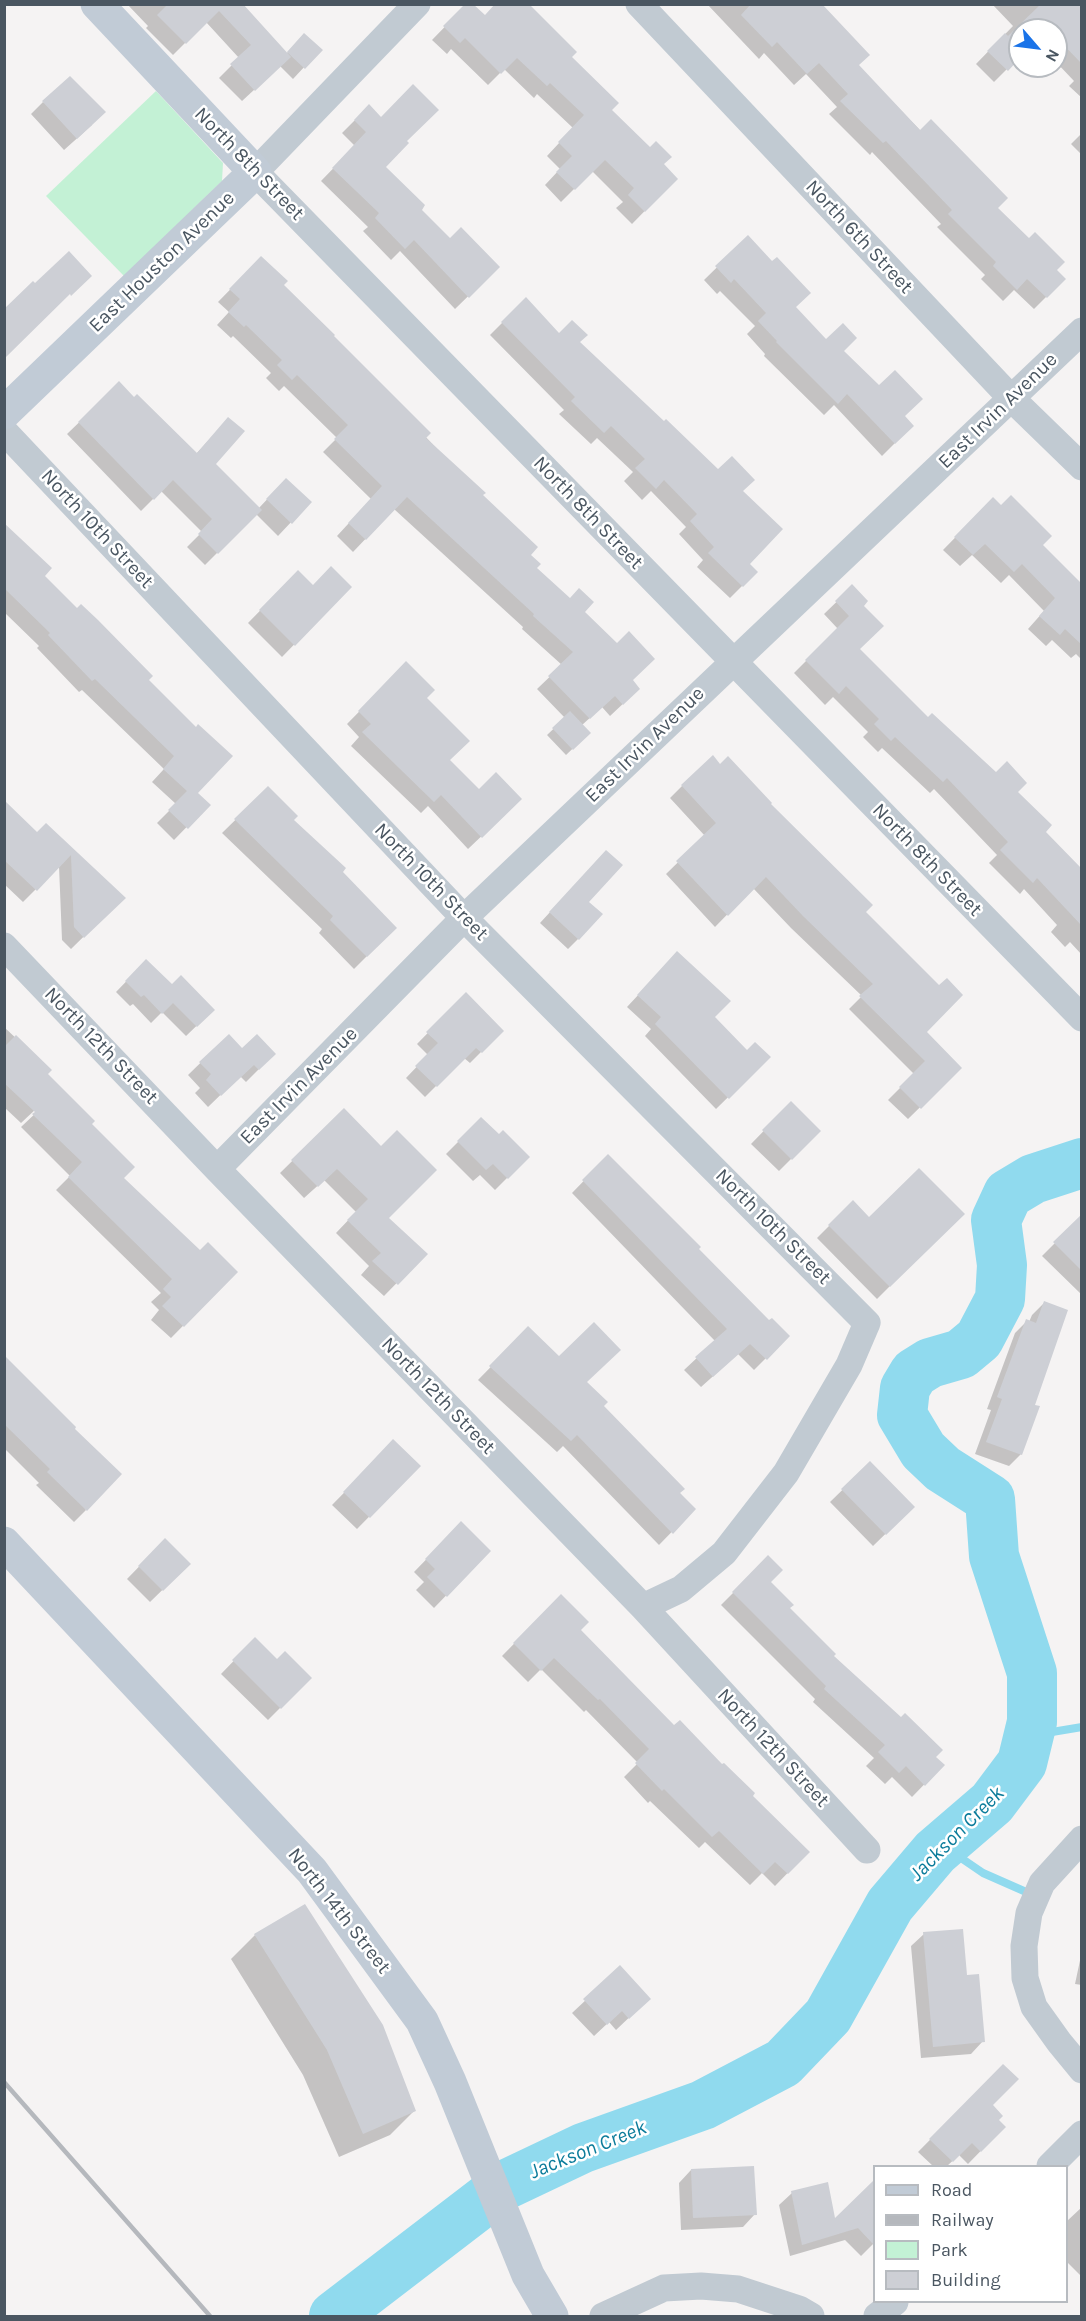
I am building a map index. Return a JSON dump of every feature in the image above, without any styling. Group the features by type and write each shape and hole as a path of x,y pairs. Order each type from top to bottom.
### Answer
{"street":[{"name":"North 8th Street","path":"98,4 255,172 1082,1018"},
{"name":"East Houston Avenue","path":"4,413 255,172 417,4"},
{"name":"North 6th Street","path":"639,4 1012,399 1082,467"},
{"name":"East Irvin Avenue","path":"217,1169 464,918 1082,331"},
{"name":"North 10th Street","path":"4,431 464,918 867,1323 849,1365 786,1473 731,1545 681,1589 643,1607"},
{"name":"North 12th Street","path":"4,946 217,1169 643,1607 867,1850"},
{"name":"North 14th Street","path":"4,1543 312,1870 423,2022 450,2082 510,2234 528,2275 552,2316"},
{"path":"1082,1839 1042,1883 1029,1913 1024,1946 1025,1978 1034,2007 1059,2043 1082,2070"},
{"path":"1051,2165 1082,2134"},
{"path":"603,2316 664,2289 701,2286 738,2289 799,2309 811,2316"},
{"path":"877,2316 893,2303"}],"green space":[{"path":"156,91 223,163 222,181 124,276 46,196"}],"building":[{"path":"168,4 243,4 291,57 255,91 230,64 251,45 219,11 186,44 157,15"},
{"path":"465,4 473,4 485,15 495,4 529,4 577,52 572,57 619,103 612,110 650,147 656,141 672,157 664,164 678,179 645,212 628,195 634,188 605,160 575,190 556,172 572,156 558,142 584,115 550,83 547,86 517,58 501,74 465,38 460,43 443,26"},
{"path":"751,4 822,4 870,55 859,65 920,130 931,119 1008,198 998,208 1029,238 1035,232 1065,262 1057,270 1066,279 1047,298 1027,279 1017,290 993,266 996,262 948,214 952,210 886,141 883,143 840,101 848,94 819,63 807,74 777,42 772,47 741,15"},
{"path":"1041,4 1082,4 1082,64 1068,49 1068,18 1027,18"},
{"path":"304,33 323,50 305,69 287,52"},
{"path":"1005,33 1008,36 1008,71 987,51"},
{"path":"70,76 106,112 77,139 42,101"},
{"path":"413,84 439,110 407,141 409,143 386,167 425,205 422,210 450,238 461,227 500,267 469,298 414,240 405,249 375,218 379,213 332,168 366,132 354,120 369,104 381,117"},
{"path":"748,235 772,261 777,257 811,293 796,307 826,339 843,323 857,338 844,351 879,385 895,370 923,399 905,416 914,426 895,444 847,394 838,404 758,321 766,313 734,279 731,283 715,266"},
{"path":"69,251 92,276 71,296 70,294 4,359 4,309"},
{"path":"261,256 288,281 284,285 431,433 426,438 486,493 483,495 538,547 531,555 541,564 537,568 570,598 579,588 594,602 585,612 617,643 629,631 655,659 633,680 640,689 623,705 615,696 590,719 548,676 573,652 407,497 366,540 348,523 382,486 334,439 348,425 297,375 292,380 277,365 282,360 246,325 244,327 228,312 240,299 229,289"},
{"path":"526,297 559,333 572,320 588,335 580,342 718,469 732,456 755,480 743,491 783,529 750,564 758,572 743,587 708,553 714,547 690,521 697,514 664,480 656,489 635,468 645,459 611,426 604,433 571,401 575,397 501,322"},
{"path":"119,381 134,397 137,394 197,453 228,417 245,431 216,464 262,510 218,554 198,534 212,519 173,480 154,500 78,422"},
{"path":"286,478 312,502 292,524 266,499"},
{"path":"1011,495 1052,536 1043,545 1082,584 1082,645 1065,629 1060,635 1039,616 1055,598 1022,564 1014,572 985,544 973,555 954,537 993,497 1001,505"},
{"path":"4,523 52,568 45,576 77,608 81,604 98,620 153,676 149,680 196,727 198,724 233,756 198,793 211,805 188,829 168,810 187,791 163,769 174,756 95,679 92,681 48,635 50,633 4,588"},
{"path":"331,566 352,587 295,646 259,610 298,570 313,585"},
{"path":"852,584 868,601 864,606 884,626 860,649 928,717 932,713 996,772 1007,761 1027,783 1018,792 1052,825 1046,832 1082,869 1082,926 1037,878 1033,883 1000,850 1008,842 947,778 943,782 895,737 891,741 874,724 879,719 846,686 839,694 805,660 849,616 835,601"},
{"path":"406,661 435,690 427,698 470,741 450,760 479,789 496,772 522,799 482,838 441,795 434,802 362,732 371,724 358,711"},
{"path":"570,711 591,733 573,750 552,728"},
{"path":"713,755 720,764 728,756 771,804 873,905 866,912 939,985 947,978 963,995 927,1032 962,1068 921,1109 899,1087 925,1061 859,996 873,984 766,877 728,916 676,861 716,823 681,785"},
{"path":"268,786 298,816 294,820 346,868 343,872 397,928 367,957 330,920 333,916 234,819"},
{"path":"4,800 37,832 46,823 126,898 84,938 74,927 71,855 37,891 4,860"},
{"path":"606,850 623,865 589,902 603,914 579,940 549,912"},
{"path":"677,951 731,1001 715,1017 747,1050 755,1042 771,1057 729,1099 655,1024 661,1017 637,995"},
{"path":"146,959 172,984 181,975 215,1010 197,1027 173,1003 162,1014 144,995 141,997 125,981"},
{"path":"466,992 504,1031 482,1053 476,1048 437,1087 415,1066 438,1043 426,1032"},
{"path":"229,1034 242,1048 257,1034 276,1054 259,1070 254,1065 221,1096 206,1080 211,1074 199,1062"},
{"path":"16,1035 52,1070 48,1074 95,1121 92,1124 135,1167 124,1178 200,1250 208,1242 238,1272 184,1327 162,1306 171,1297 163,1289 172,1279 68,1177 82,1162 32,1114 35,1112 4,1083 4,1047"},
{"path":"791,1101 821,1131 792,1160 762,1130"},
{"path":"344,1108 381,1146 397,1130 437,1170 389,1218 428,1254 398,1285 372,1261 381,1253 347,1220 368,1199 337,1169 318,1187 291,1160"},
{"path":"481,1117 499,1134 503,1130 530,1157 508,1179 493,1164 486,1170 457,1141"},
{"path":"608,1154 701,1247 699,1249 769,1320 772,1318 790,1336 767,1360 750,1344 713,1377 695,1357 727,1329 582,1180"},
{"path":"919,1168 965,1214 890,1287 828,1225 853,1200 869,1217"},
{"path":"1082,1214 1082,1271 1053,1242"},
{"path":"1044,1301 1068,1310 1035,1405 1040,1406 1022,1455 986,1442 1002,1399 997,1397 1026,1319 1036,1323"},
{"path":"594,1322 621,1350 587,1382 608,1402 604,1406 685,1489 680,1493 696,1509 673,1534 577,1435 571,1441 489,1366 528,1326 559,1356"},
{"path":"4,1355 122,1474 87,1511 47,1472 50,1469 4,1424"},
{"path":"393,1439 421,1466 370,1518 343,1492"},
{"path":"870,1461 915,1507 886,1535 841,1489"},
{"path":"461,1521 491,1551 447,1597 427,1577 435,1569 425,1559"},
{"path":"165,1538 191,1564 163,1591 138,1566"},
{"path":"768,1555 783,1570 771,1582 794,1605 790,1608 836,1654 834,1656 901,1717 905,1713 943,1750 936,1757 945,1765 925,1786 906,1766 899,1773 878,1752 885,1745 824,1689 826,1686 732,1592"},
{"path":"561,1594 589,1622 581,1630 674,1725 680,1720 722,1764 724,1763 755,1793 753,1796 810,1852 788,1874 775,1862 763,1874 719,1831 712,1837 635,1763 649,1749 600,1699 598,1700 554,1658 541,1671 513,1643"},
{"path":"255,1637 277,1659 285,1651 312,1678 281,1709 232,1660"},
{"path":"305,1904 383,2025 416,2111 363,2134 327,2050 254,1934"},
{"path":"963,1929 967,1975 979,1974 985,2042 933,2047 923,1932"},
{"path":"620,1965 651,1999 629,2019 622,2011 607,2025 583,1999"},
{"path":"1003,2064 1019,2079 993,2105 1003,2116 999,2120 1006,2127 981,2152 972,2143 953,2162 929,2139"},
{"path":"754,2166 757,2215 693,2218 691,2169"},
{"path":"873,2181 873,2244 858,2228 802,2245 791,2191 828,2182 835,2218"}],"waterway":[{"name":"Jackson Creek","path":"334,2316 505,2185 583,2148 703,2105 783,2063 828,2016 890,1905 935,1852 992,1803 1022,1763 1032,1722 1032,1673 994,1556 990,1499 943,1469 923,1450 902,1415 905,1388 914,1373 930,1363 961,1354 979,1339 1000,1299 1002,1265 996,1220 1008,1194 1033,1179 1082,1163"},
{"path":"1028,1736 1082,1727"},
{"path":"942,1845 983,1873 1033,1895"}],"railway":[{"path":"4,2082 210,2316"}]}
